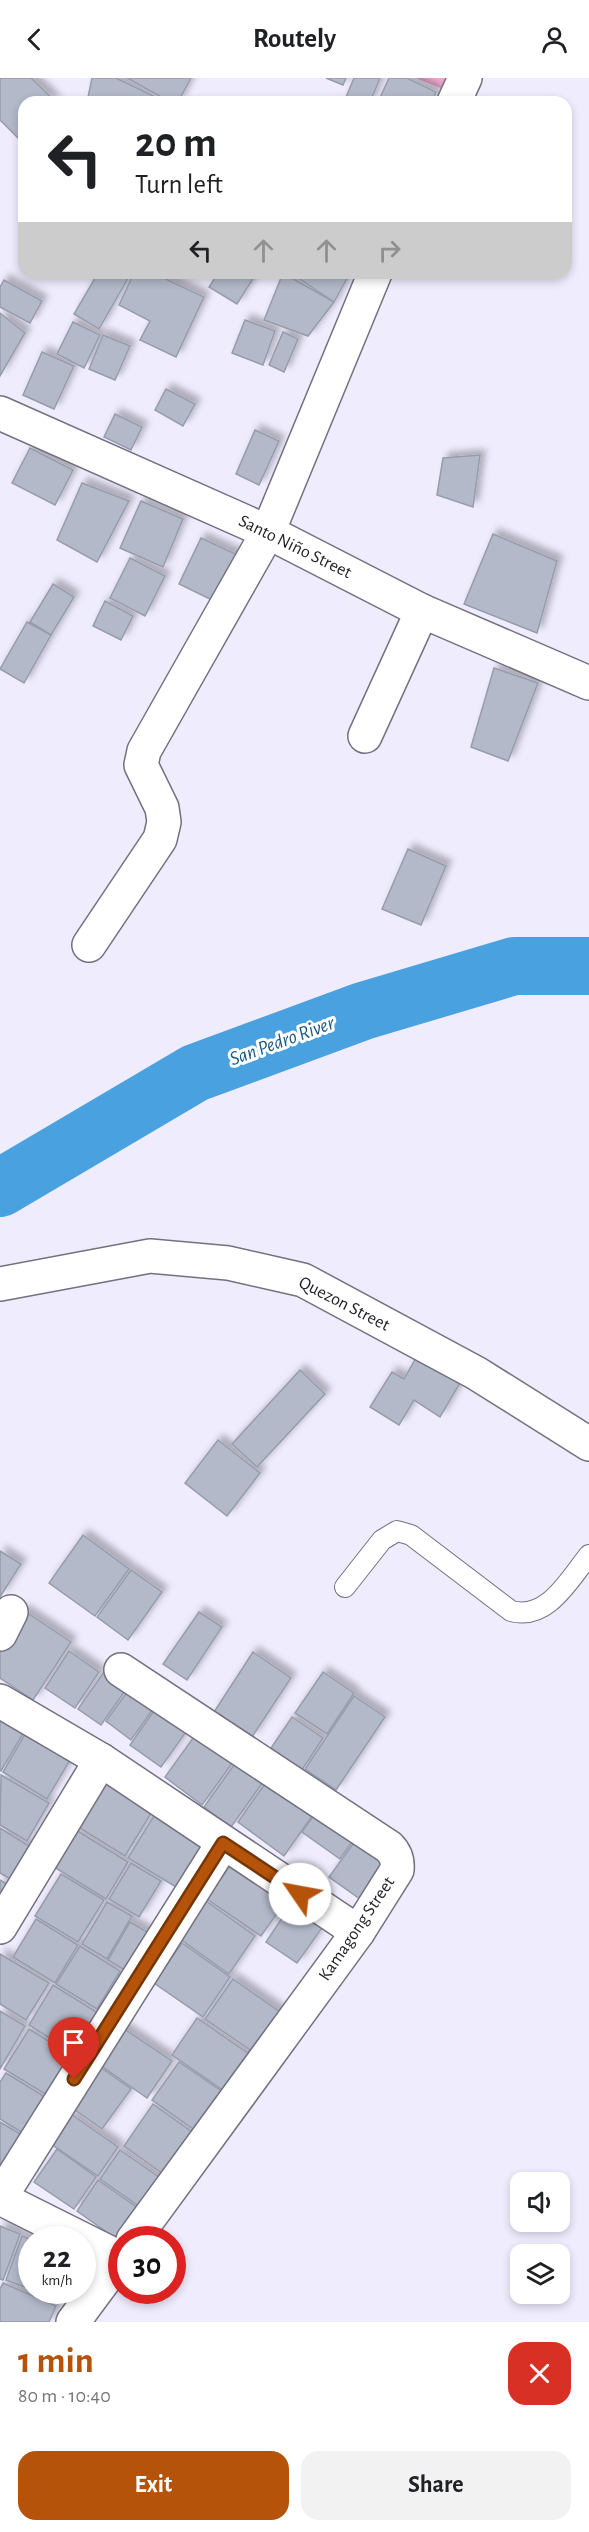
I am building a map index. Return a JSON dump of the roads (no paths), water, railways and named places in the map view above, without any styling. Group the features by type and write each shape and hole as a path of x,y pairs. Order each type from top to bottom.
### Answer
{"street":[{"path":"457,96 465,78"},
{"path":"89,945 160,839 164,822 162,808 141,765 144,751 268,531 373,279"},
{"name":"Santo Niño Street","path":"0,413 268,531 422,611 589,683"},
{"path":"365,736 422,611"},
{"name":"Quezon Street","path":"0,1284 150,1256 228,1263 303,1280 476,1373 589,1444"},
{"name":"Kamagong Street","path":"121,1670 394,1852 397,1858 397,1870 358,1932 143,2226"},
{"path":"0,1701 100,1760 358,1932"},
{"path":"0,1927 100,1760"},
{"path":"108,2244 0,2198 223,1843"},
{"name":"Kamagong Street","path":"73,2322 108,2274"}],"lane":[{"path":"345,1587 382,1540 397,1531 411,1535 511,1611 527,1613 545,1607 589,1555"}],"waterway":[{"name":"San Pedro River","path":"0,1188 195,1073 363,1011 514,966 589,966"}]}
